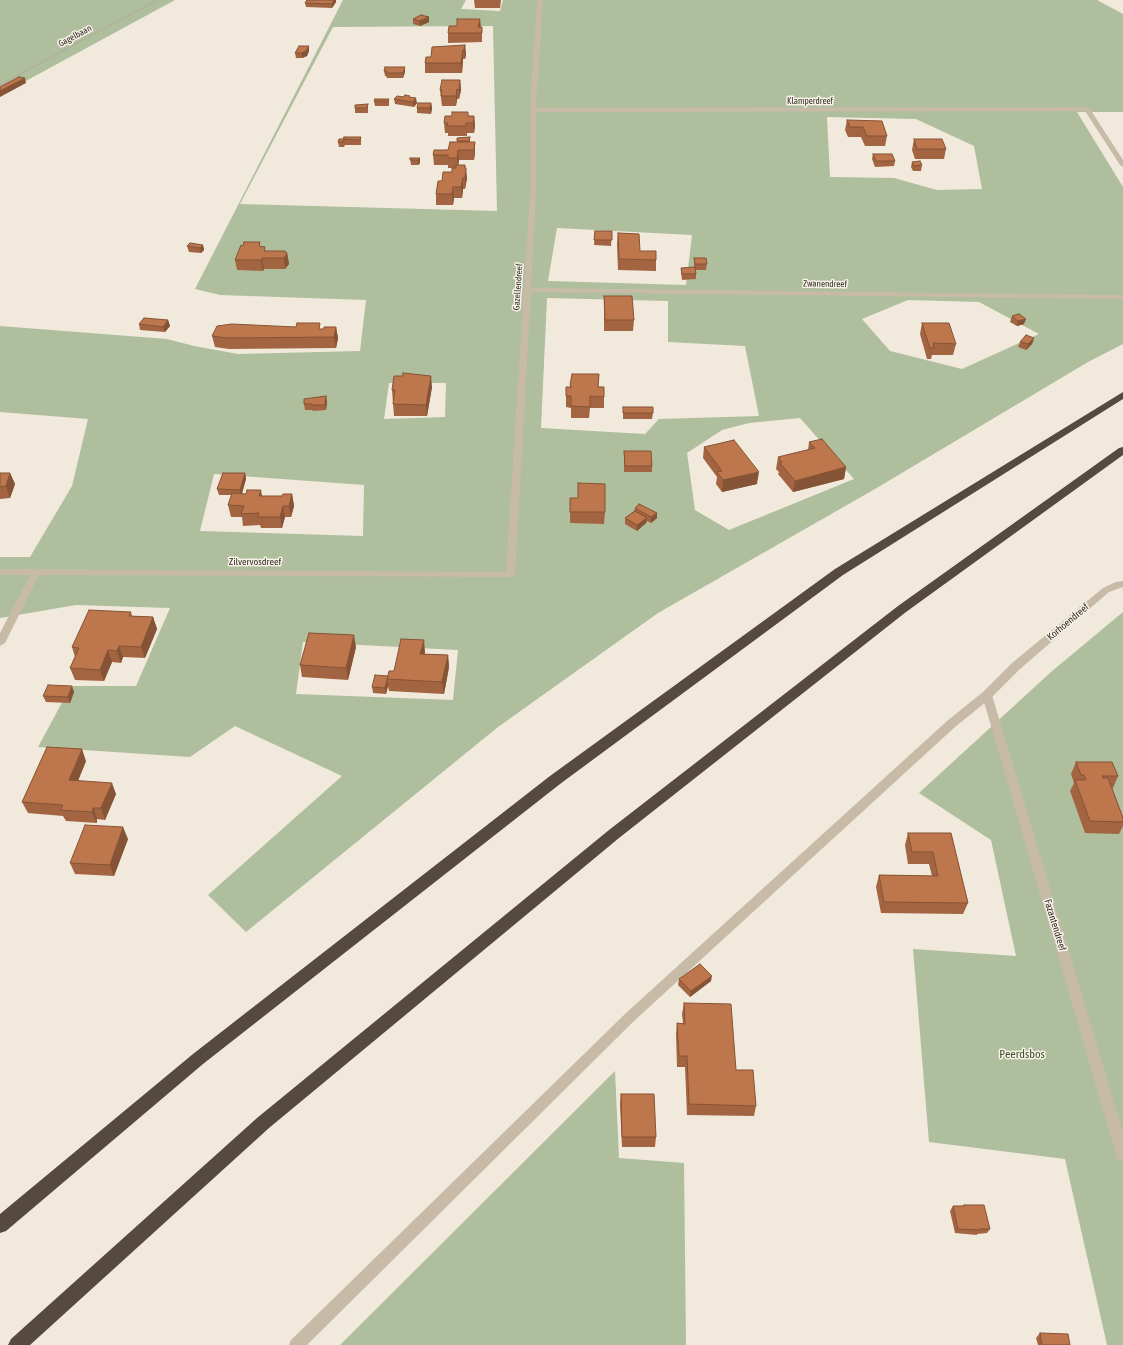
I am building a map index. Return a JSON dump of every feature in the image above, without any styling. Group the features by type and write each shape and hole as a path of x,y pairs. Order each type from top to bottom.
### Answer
{"highway":[{"path":"0,1225 198,1059 555,780 839,572 1123,396"},
{"path":"17,1345 262,1123 614,834 902,608 1123,450"}],"street":[{"name":"Gazellendreef","path":"510,575 533,193 533,110 540,0"},
{"name":"Klamperdreef","path":"533,110 1087,109 1123,165"},
{"name":"Zwanendreef","path":"526,290 1123,297"},
{"name":"Zilvervosdreef","path":"0,572 510,575"},
{"path":"0,643 36,572"},
{"name":"Korhoendreef","path":"296,1345 630,1017 951,724 987,695 1016,666 1106,590 1119,584 1123,584"},
{"name":"Fazantendreef","path":"987,695 1123,1155"}],"path":[{"name":"Gagelbaan","path":"0,85 157,0"}],"green space":[{"path":"0,0 175,0 0,95"},
{"path":"343,0 466,0 461,9 500,11 503,0 1097,0 1123,14 1123,112 1077,112 1123,187 1123,344 1088,362 875,489 658,613 498,727 246,932 208,895 342,776 235,726 190,757 38,747 71,686 136,686 170,608 76,605 0,618 0,557 30,557 72,486 88,419 0,412 0,326 167,339 194,346 238,354 360,351 366,300 220,295 195,289","holes":["493,26 497,211 240,204 333,27","827,117 916,119 974,146 982,189 937,190 894,178 830,177","557,228 692,235 686,285 548,281","547,298 668,301 668,342 745,346 759,416 659,419 645,434 541,428","908,300 979,302 1039,334 962,369 890,351 862,319","389,383 446,383 445,417 384,419","800,418 854,479 729,530 695,510 687,453 722,430 749,423","214,474 364,485 363,536 200,531","303,642 458,650 453,700 296,694"]},
{"name":"Peerdsbos","path":"1123,612 1123,1345 1107,1345 1065,1159 929,1142 913,949 1016,956 991,840 919,793 1051,672"},
{"path":"615,1071 619,1158 684,1163 686,1345 340,1345"}],"building":[{"path":"307,0 334,0 332,4 305,3"},
{"path":"421,15 429,17 419,21 413,19"},
{"path":"457,19 480,19 478,27 482,27 482,33 448,33 449,26 457,26"},
{"path":"465,45 461,63 425,63 426,57 431,57 432,47"},
{"path":"299,46 309,46 306,51 302,53 295,53"},
{"path":"385,67 405,67 403,73 386,73 387,71 384,71"},
{"path":"19,77 25,78 0,91 0,87"},
{"path":"442,80 460,80 459,90 457,89 456,96 441,96 442,90 440,90"},
{"path":"405,95 416,98 413,102 394,99 397,96 404,97"},
{"path":"375,99 389,99 388,101 374,101"},
{"path":"418,103 431,103 430,108 417,108"},
{"path":"368,104 367,108 355,108 355,105"},
{"path":"452,112 468,112 468,116 474,116 473,123 466,123 466,126 447,126 448,123 444,123 445,116 452,116"},
{"path":"847,120 882,121 887,136 867,136 863,127 850,127"},
{"path":"344,137 361,137 360,140 344,139 343,142 338,142 339,139 343,139"},
{"path":"470,137 469,141 457,141 457,138"},
{"path":"914,139 942,139 946,149 917,149"},
{"path":"450,142 475,142 474,150 458,150 457,158 448,158 448,155 433,155 434,150 448,150"},
{"path":"873,154 892,154 895,161 876,161"},
{"path":"410,158 420,158 418,160 410,160"},
{"path":"920,161 922,165 914,166 912,162"},
{"path":"456,165 465,165 466,168 465,178 463,178 461,187 453,187 452,194 436,194 438,181 442,181 443,172 452,172 452,168 456,168"},
{"path":"595,231 612,231 612,240 594,240"},
{"path":"618,233 639,234 640,251 656,251 656,260 619,259"},
{"path":"244,242 260,242 259,246 265,247 264,251 285,251 287,253 284,258 235,260 241,245 243,246"},
{"path":"190,243 203,245 200,248 187,246"},
{"path":"694,258 706,258 707,264 695,264"},
{"path":"695,267 696,274 682,274 681,268"},
{"path":"604,296 632,296 634,320 605,320"},
{"path":"1019,314 1026,319 1018,321 1012,316"},
{"path":"144,318 168,320 163,327 139,324"},
{"path":"297,323 320,323 319,329 324,329 324,327 336,327 334,337 227,338 212,336 217,326 232,324 296,327"},
{"path":"922,323 949,323 956,344 933,343 934,348 930,348"},
{"path":"1026,335 1034,338 1028,344 1020,342"},
{"path":"403,373 431,376 426,405 393,404 395,390 392,390 394,376 403,376"},
{"path":"572,374 599,374 598,387 604,387 604,397 590,396 590,407 571,406 571,396 566,396 566,387 572,387 570,385"},
{"path":"326,396 325,405 304,404 304,399"},
{"path":"623,407 653,407 653,413 623,413"},
{"path":"822,439 846,467 795,481 780,463 782,462 778,457 815,448 809,442"},
{"path":"734,440 759,472 723,480 717,472 722,471 704,447"},
{"path":"624,451 651,451 652,466 625,466"},
{"path":"0,473 10,473 6,486 0,487"},
{"path":"223,473 245,473 240,490 217,489"},
{"path":"578,483 605,484 605,512 570,512 570,498 578,498"},
{"path":"247,490 261,490 259,496 282,496 283,494 292,494 289,506 283,506 280,517 258,517 259,513 241,514 244,506 228,505 232,493 246,494"},
{"path":"639,504 657,513 651,517 635,508"},
{"path":"635,511 647,518 637,525 625,518"},
{"path":"89,610 131,612 129,616 153,617 141,647 119,646 117,651 108,650 100,670 70,668 79,648 72,647"},
{"path":"309,633 354,635 346,668 300,665"},
{"path":"401,639 424,640 420,654 448,655 442,682 387,679 389,671 394,671"},
{"path":"375,675 388,676 385,688 372,687"},
{"path":"48,685 72,686 68,697 43,696"},
{"path":"47,747 82,749 69,780 112,783 101,808 93,808 92,812 60,810 63,805 22,802"},
{"path":"1076,762 1112,762 1118,776 1102,776 1103,778 1108,778 1123,818 1123,822 1090,821 1075,780 1086,780 1084,775 1081,775"},
{"path":"85,825 123,827 110,865 70,863"},
{"path":"908,833 951,833 968,903 884,902 879,875 938,876 933,852 912,852"},
{"path":"700,964 712,976 691,991 679,979"},
{"path":"684,1003 731,1004 736,1070 753,1070 756,1106 689,1104 687,1056 679,1056 677,1023 685,1024"},
{"path":"621,1094 654,1094 656,1137 622,1137"},
{"path":"984,1205 990,1229 958,1229 953,1206"},
{"path":"1040,1333 1068,1334 1070,1345 1042,1345"}]}
